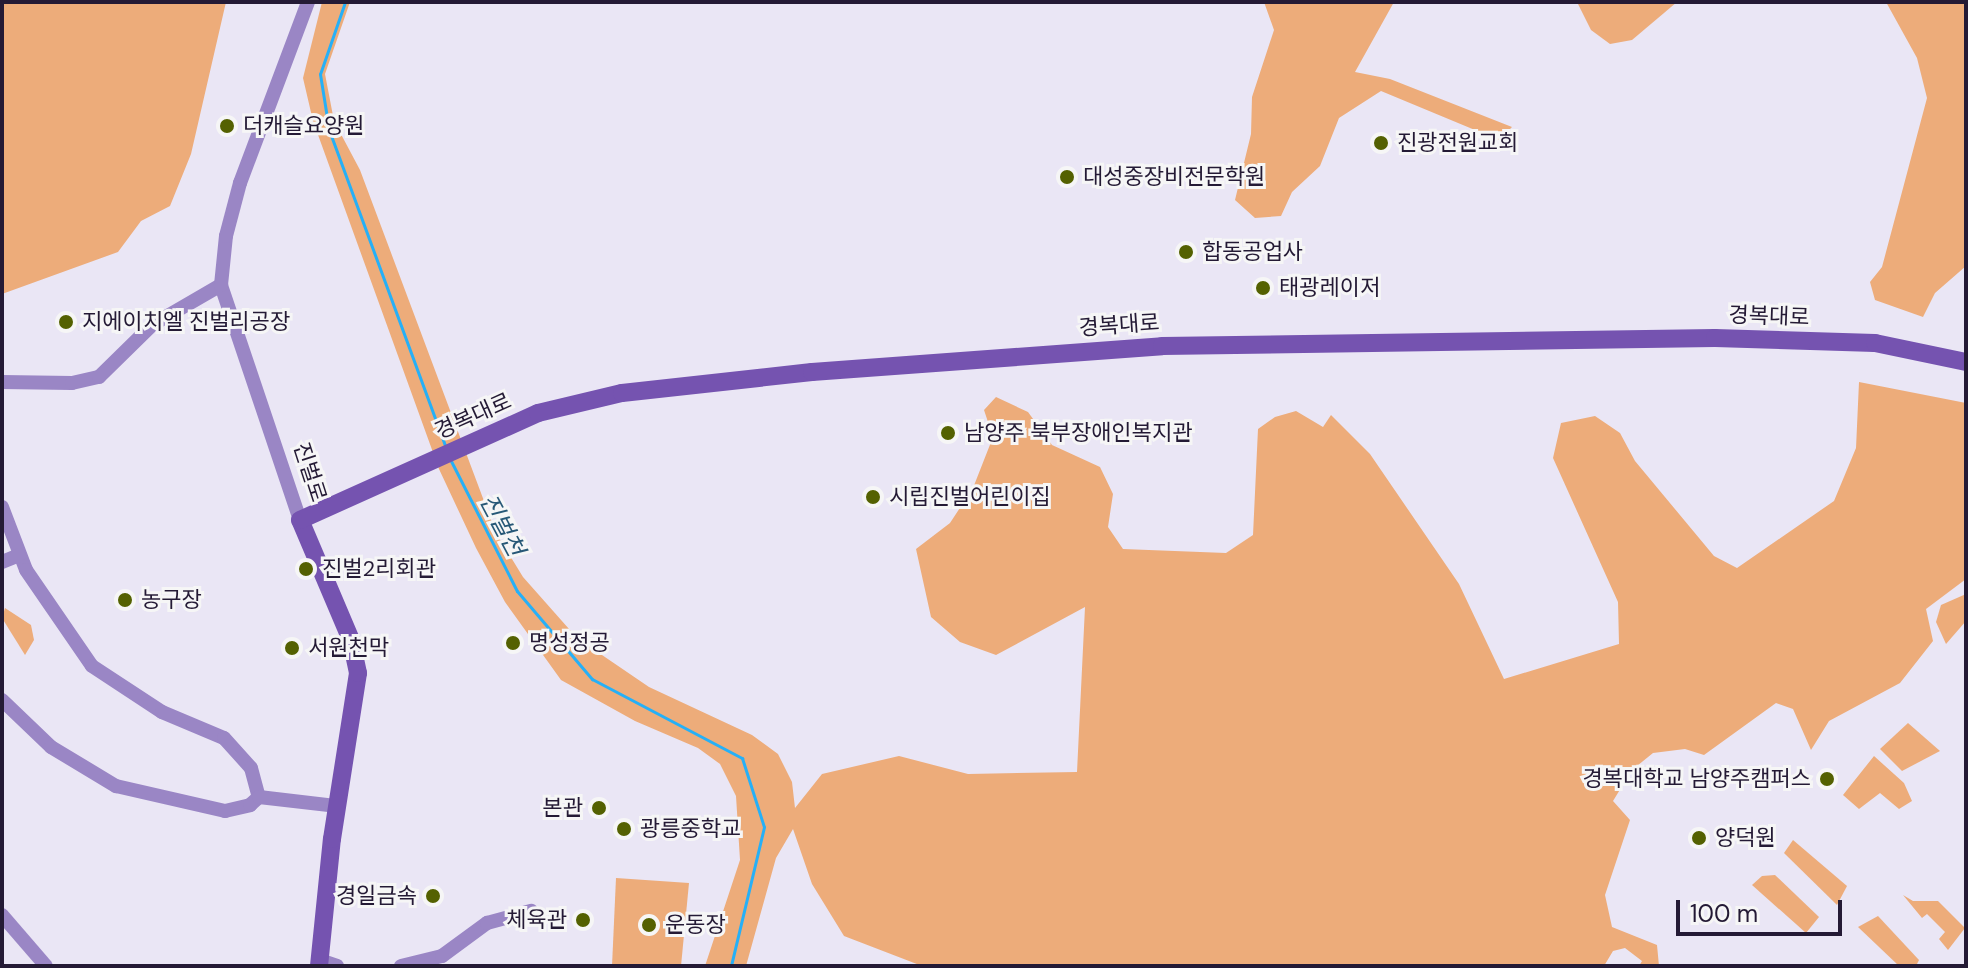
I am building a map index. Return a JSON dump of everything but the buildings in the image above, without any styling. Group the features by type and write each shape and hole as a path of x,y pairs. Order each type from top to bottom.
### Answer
{"street":[{"name":"진벌로","path":"308,2 240,183 226,236 221,285 300,520 357,659 358,689 337,806 325,964"},
{"path":"2,382 72,383 99,377 152,325 221,285"},
{"name":"경복대로","path":"300,520 538,413 622,393 812,372 1162,346 1715,338 1875,343 1966,362"},
{"path":"2,507 19,555 92,666 162,712 224,738 251,768 259,797"},
{"path":"2,562 19,555"},
{"path":"2,700 51,747 116,786 225,811 250,805 259,797 337,806"},
{"path":"401,966 442,956 487,923 531,911"},
{"path":"2,915 46,966"}],"shaded area":[{"path":"2,2 226,2 191,154 170,206 141,221 118,252 2,294"},
{"path":"322,2 350,2 325,74 334,121 360,170 496,533 523,577 577,638 649,687 752,735 778,754 792,782 795,808 822,774 899,756 968,774 1077,772 1085,607 996,655 960,642 931,617 916,549 950,523 973,488 993,437 984,410 996,397 1028,412 1052,445 1100,467 1113,494 1108,527 1123,549 1226,553 1253,535 1258,429 1275,417 1296,411 1323,427 1331,415 1370,454 1459,584 1504,679 1619,644 1618,602 1553,458 1561,423 1595,416 1620,433 1635,461 1714,556 1737,568 1834,501 1856,448 1859,382 1966,403 1966,579 1926,609 1933,641 1900,683 1829,721 1811,750 1793,709 1776,703 1704,755 1685,749 1653,753 1632,770 1613,801 1630,820 1605,895 1612,927 1657,945 1659,966 1639,966 1642,961 1625,948 1613,951 1604,966 922,966 844,936 812,884 793,829 776,858 746,966 705,966 740,860 736,796 720,764 698,748 635,721 561,680 505,602 476,548 439,469 313,121 303,78"},
{"path":"1264,2 1394,2 1355,72 1390,79 1512,127 1499,140 1381,91 1339,118 1320,166 1292,192 1281,216 1255,218 1235,200 1251,134 1252,97 1274,30"},
{"path":"1577,2 1677,2 1632,40 1610,44 1591,30"},
{"path":"1886,2 1966,2 1966,266 1935,293 1923,317 1875,300 1870,282 1882,267 1927,98 1917,58"},
{"path":"1966,594 1966,621 1946,644 1936,622 1941,605"},
{"path":"5,608 31,625 34,640 25,655 2,618"},
{"path":"1908,723 1940,751 1902,771 1880,749"},
{"path":"1874,756 1904,783 1912,801 1899,809 1880,793 1859,809 1843,795"},
{"path":"1793,840 1847,886 1837,905 1784,853"},
{"path":"1775,875 1819,917 1806,933 1752,885 1762,876"},
{"name":"운동장","path":"616,878 689,883 681,966 612,966"},
{"path":"1903,895 1913,901 1938,901 1965,928 1948,950 1939,939 1945,932 1927,914 1922,918"},
{"path":"1878,916 1919,960 1916,966 1899,966 1858,927"}],"waterway":[{"name":"진벌천","path":"345,2 320,74 329,130 446,448"},
{"name":"진벌천","path":"450,459 517,591 592,679 742,758 764,827 731,966"}],"place":[{"name":"더캐슬요양원","path":"227,126"},
{"name":"진광전원교회","path":"1381,143"},
{"name":"대성중장비전문학원","path":"1067,177"},
{"name":"합동공업사","path":"1186,252"},
{"name":"태광레이저","path":"1263,288"},
{"name":"지에이치엘 진벌리공장","path":"66,322"},
{"name":"남양주 북부장애인복지관","path":"948,433"},
{"name":"시립진벌어린이집","path":"873,497"},
{"name":"진벌2리회관","path":"306,569"},
{"name":"농구장","path":"125,600"},
{"name":"명성정공","path":"513,643"},
{"name":"서원천막","path":"292,648"},
{"name":"경복대학교 남양주캠퍼스","path":"1827,779"},
{"name":"본관","path":"599,808"},
{"name":"광릉중학교","path":"624,829"},
{"name":"양덕원","path":"1699,838"},
{"name":"경일금속","path":"433,896"},
{"name":"체육관","path":"583,920"},
{"name":"운동장","path":"649,925"}]}
